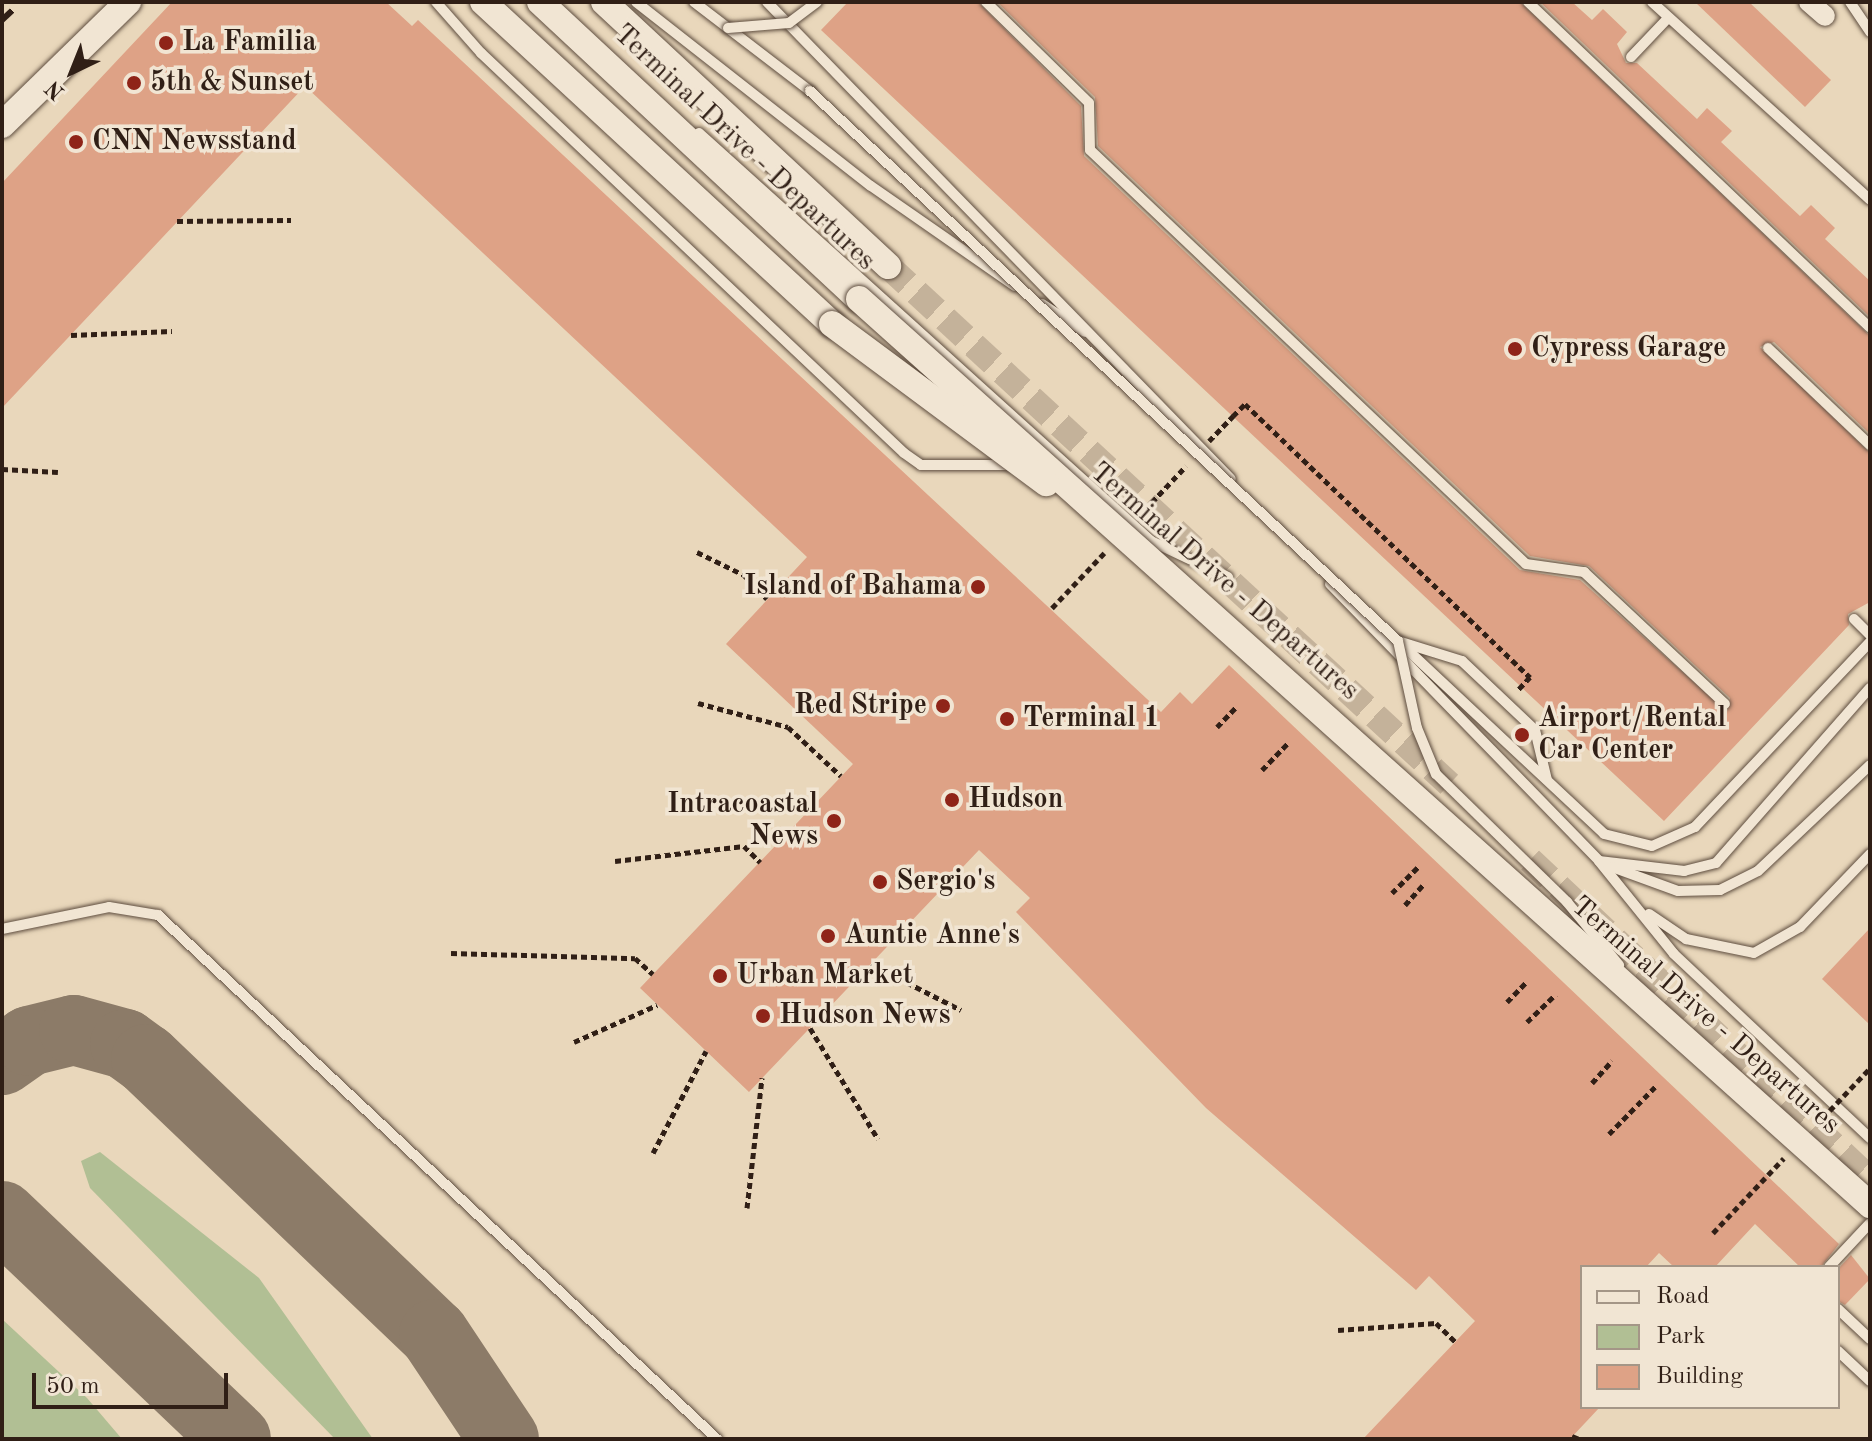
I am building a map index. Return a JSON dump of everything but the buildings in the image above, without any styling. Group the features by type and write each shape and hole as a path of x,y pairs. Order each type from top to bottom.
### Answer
{"street":[{"path":"2,125 128,2"},
{"path":"483,2 832,324 1095,517"},
{"name":"Terminal Drive - Departures","path":"540,2 1095,517 1375,758 1870,1205"},
{"path":"604,2 888,266"},
{"path":"1809,2 1825,16"}],"lane":[{"path":"436,2 481,53 913,459 940,467 1064,463"},
{"path":"556,2 1151,541 1228,577"},
{"path":"636,2 882,195 1102,343"},
{"path":"694,2 810,91 1547,782 1619,841 1652,846 1682,836 1870,642"},
{"path":"767,2 1102,343 1599,861 1641,908 1674,954 1870,1138"},
{"path":"728,28 789,23 817,2"},
{"path":"986,2 1089,103 1090,150 1526,564 1584,572 1725,704"},
{"path":"1528,2 1870,328"},
{"path":"1652,2 1870,200"},
{"path":"1850,2 1870,32"},
{"path":"1631,57 1668,18"},
{"path":"1768,348 1870,445"},
{"path":"1854,619 1870,635"},
{"path":"1398,641 1462,661 1535,730 1547,782"},
{"path":"1398,641 1417,728 1436,774 1567,902 1675,1032"},
{"path":"1599,861 1684,871 1716,863 1870,688"},
{"path":"1599,861 1678,891 1720,890 1767,863 1867,770"},
{"path":"1641,908 1686,939 1754,953 1800,927 1870,854"},
{"path":"2,929 109,907 158,915 717,1439"},
{"path":"1831,1265 1870,1223"},
{"path":"1840,1311 1870,1339"},
{"path":"1840,1353 1870,1381"}],"path":[{"path":"177,221 291,220"},
{"path":"71,335 172,331"},
{"path":"1201,450 1245,404 1530,677 1511,698"},
{"path":"1127,529 1190,461"},
{"path":"2,469 58,472"},
{"path":"1052,608 1116,540"},
{"path":"697,552 744,575 767,599"},
{"path":"698,703 788,727 841,776"},
{"path":"1217,727 1236,707"},
{"path":"1262,770 1288,743"},
{"path":"615,861 744,846 760,862"},
{"path":"1392,893 1419,866"},
{"path":"1405,905 1424,884"},
{"path":"451,953 635,958 653,974"},
{"path":"871,964 961,1010"},
{"path":"1507,1002 1527,981"},
{"path":"1527,1022 1556,994"},
{"path":"574,1042 657,1005"},
{"path":"810,1028 878,1139"},
{"path":"653,1153 706,1051"},
{"path":"1592,1083 1612,1061"},
{"path":"747,1208 762,1078"},
{"path":"1609,1134 1655,1087"},
{"path":"1338,1330 1436,1323 1456,1342"}],"green space":[{"path":"100,1152 259,1278 373,1439 335,1439 90,1188 81,1161"},
{"path":"2,1319 87,1398 122,1439 2,1439"}],"taxiway":[{"path":"2,1060 29,1041 74,1030 125,1044 146,1059 434,1334 504,1439"},
{"path":"2,1216 236,1439"}],"tunnel":[{"path":"888,266 1449,784"},
{"path":"1530,860 1870,1179"}],"railway":[{"path":"2,20 21,2"}],"place":[{"name":"La Familia","path":"166,43"},
{"name":"5th & Sunset","path":"134,83"},
{"name":"CNN Newsstand","path":"76,142"},
{"name":"Cypress Garage","path":"1515,349"},
{"name":"Island of Bahama","path":"978,587"},
{"name":"Red Stripe","path":"943,706"},
{"name":"Terminal 1","path":"1007,719"},
{"name":"Airport/Rental Car Center","path":"1522,735"},
{"name":"Hudson","path":"952,800"},
{"name":"Intracoastal News","path":"834,821"},
{"name":"Sergio's","path":"880,882"},
{"name":"Auntie Anne's","path":"828,936"},
{"name":"Urban Market","path":"720,976"},
{"name":"Hudson News","path":"763,1016"}]}
